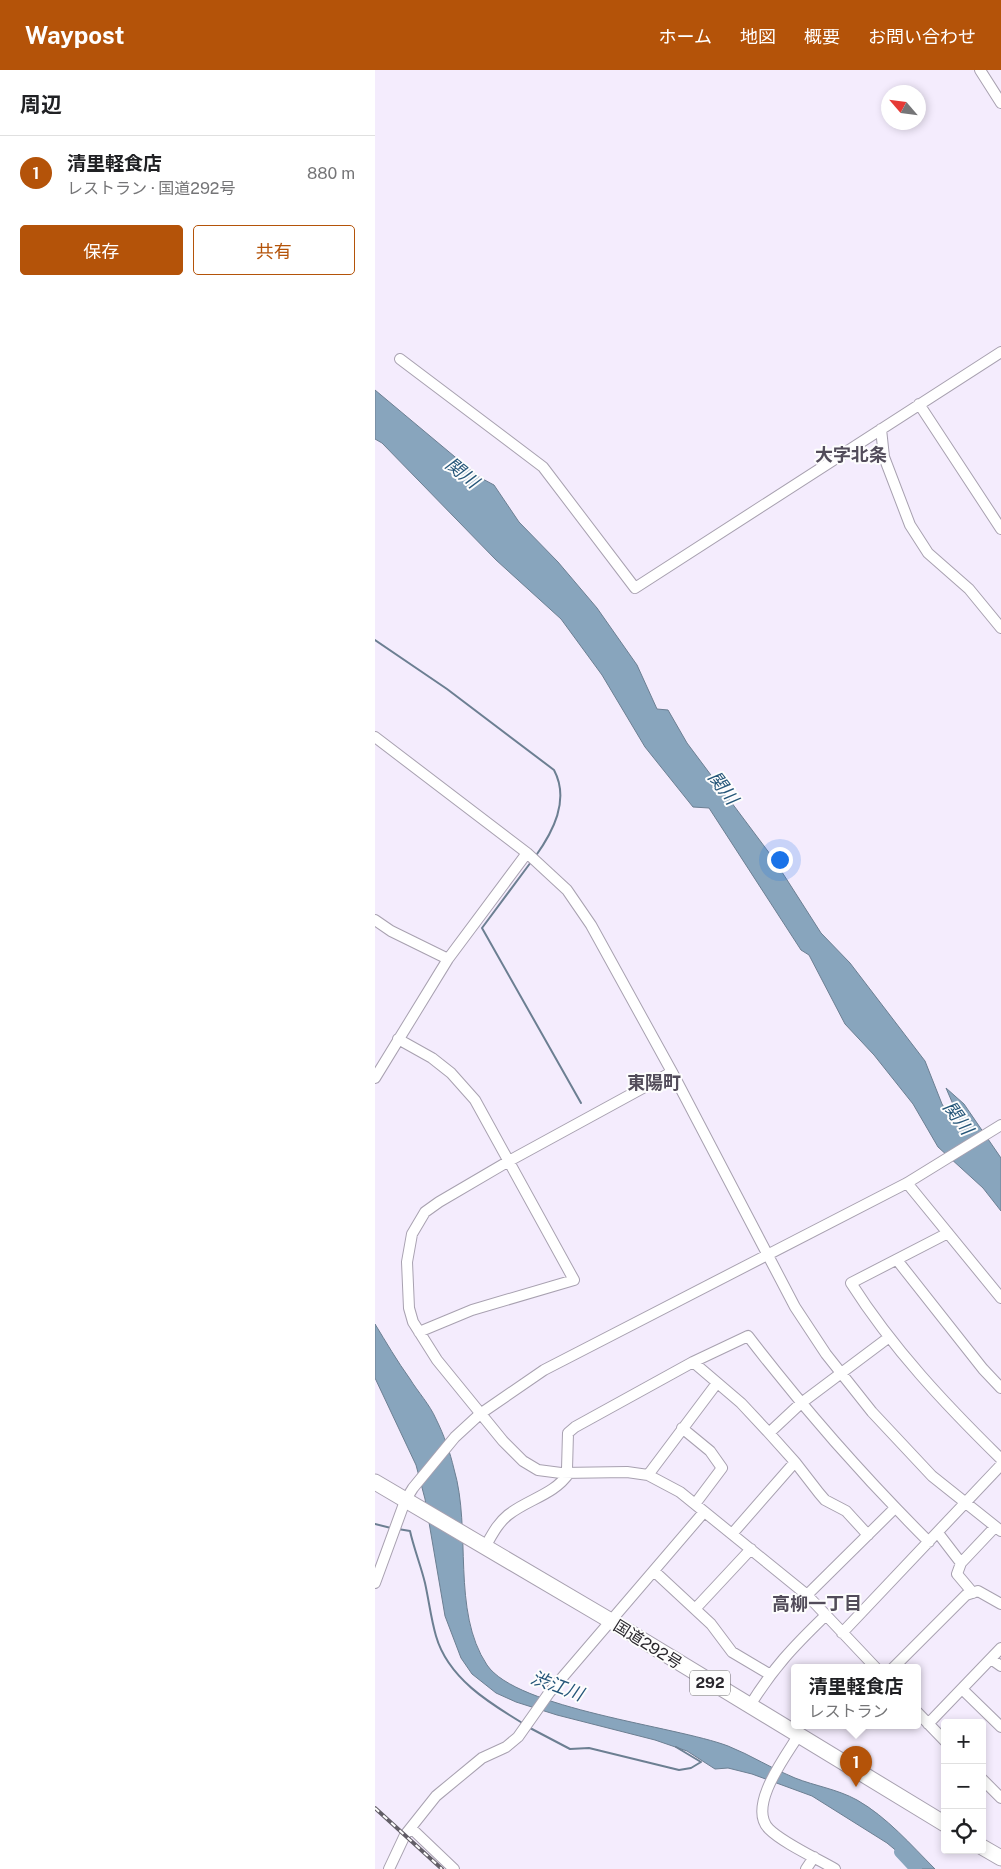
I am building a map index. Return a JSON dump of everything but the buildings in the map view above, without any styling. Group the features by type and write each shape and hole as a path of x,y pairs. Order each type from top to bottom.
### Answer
{"highway":[{"name":"国道292号","path":"375,1482 409,1494 425,1511 611,1621 797,1736 941,1822"},
{"path":"986,1849 1001,1858"}],"street":[{"path":"980,70 1001,103"},
{"path":"400,359 543,467 635,588 1001,352"},
{"path":"919,404 1001,529"},
{"path":"881,429 884,457 910,525 928,553 969,589 1001,628"},
{"path":"375,737 527,853 567,890 591,925 672,1072 795,1307 841,1373 906,1449 965,1504 998,1529 961,1563 957,1574 973,1593"},
{"path":"375,1078 448,959 527,853"},
{"path":"375,920 391,931 448,959"},
{"path":"398,1039 432,1058 451,1073 475,1100 574,1280 472,1310 419,1332"},
{"path":"672,1072 509,1161 439,1202 420,1220 413,1234 407,1262 409,1308 419,1332 437,1360 480,1414 523,1461 539,1470 569,1473 627,1472 648,1475 680,1492 807,1595 872,1664"},
{"path":"376,1581 409,1494 455,1437 480,1414 544,1370 769,1256 910,1181 1001,1125"},
{"path":"910,1181 948,1233 1001,1298"},
{"path":"948,1233 851,1283 888,1338 920,1377 1001,1459"},
{"path":"897,1260 983,1369 1001,1388"},
{"path":"569,1473 567,1469 568,1433 693,1362 747,1336 800,1404 895,1508 929,1542"},
{"path":"769,1433 800,1404 888,1338"},
{"path":"693,1362 741,1403 795,1462 825,1500 846,1511 868,1535"},
{"path":"648,1475 717,1383"},
{"path":"682,1428 710,1451 722,1468 695,1504"},
{"path":"732,1534 795,1462"},
{"path":"843,1633 1001,1465"},
{"path":"480,1544 510,1514 560,1485 569,1473"},
{"path":"807,1595 895,1508"},
{"path":"389,1869 405,1835 448,1784 482,1758 506,1747 518,1737 549,1693 655,1572 704,1512"},
{"path":"938,1533 961,1563"},
{"path":"695,1609 751,1549"},
{"path":"655,1572 711,1624 732,1652 769,1674"},
{"path":"897,1664 966,1595 978,1591 1001,1604"},
{"path":"749,1706 769,1674 783,1657 825,1616"},
{"path":"928,1724 1001,1648"},
{"path":"991,1659 1001,1666"},
{"path":"962,1690 1001,1727"},
{"path":"921,1716 941,1737"},
{"path":"797,1736 768,1788 761,1812 765,1824 774,1833 835,1869"},
{"path":"986,1783 1001,1798"},
{"path":"411,1828 454,1869"},
{"path":"806,1869 814,1857"}],"water":[{"name":"関川","path":"375,390 479,477 494,485 519,522 558,562 597,608 637,665 657,709 668,710 687,743 773,858 821,933 850,963 925,1061 942,1104 954,1124 964,1130 946,1088 964,1104 1001,1158 1001,1211 983,1188 938,1147 913,1104 874,1055 845,1024 809,955 801,950 709,808 693,807 645,747 602,675 561,619 496,560 382,443 375,439"},
{"path":"375,1324 431,1409 449,1450 459,1493 462,1518 465,1595 469,1620 476,1644 487,1665 504,1680 530,1693 562,1705 728,1746 795,1778 849,1796 868,1807 889,1823 935,1869 918,1869 887,1843 812,1796 752,1774 728,1768 715,1769 687,1751 655,1740 557,1715 516,1702 496,1693 472,1674 461,1658 445,1616 425,1499 416,1465 375,1378"}],"waterway":[{"path":"375,640 447,689 554,770 559,781 560,804 548,837 535,857"},
{"path":"531,862 482,928 581,1103"},
{"path":"375,1524 391,1528"},
{"path":"398,1529 410,1531 425,1583 436,1636 450,1665 471,1688 524,1724"},
{"path":"530,1728 570,1749 589,1748 679,1770 691,1768 701,1762 676,1747"},
{"name":"渋江川","path":"900,1852 916,1869"}],"railway":[{"path":"375,1808 442,1869"}],"place":[{"name":"清里軽食店","path":"856,1787"}],"district":[{"name":"大字北条","path":"851,455"},
{"name":"東陽町","path":"654,1083"},
{"name":"高柳一丁目","path":"817,1604"}]}
